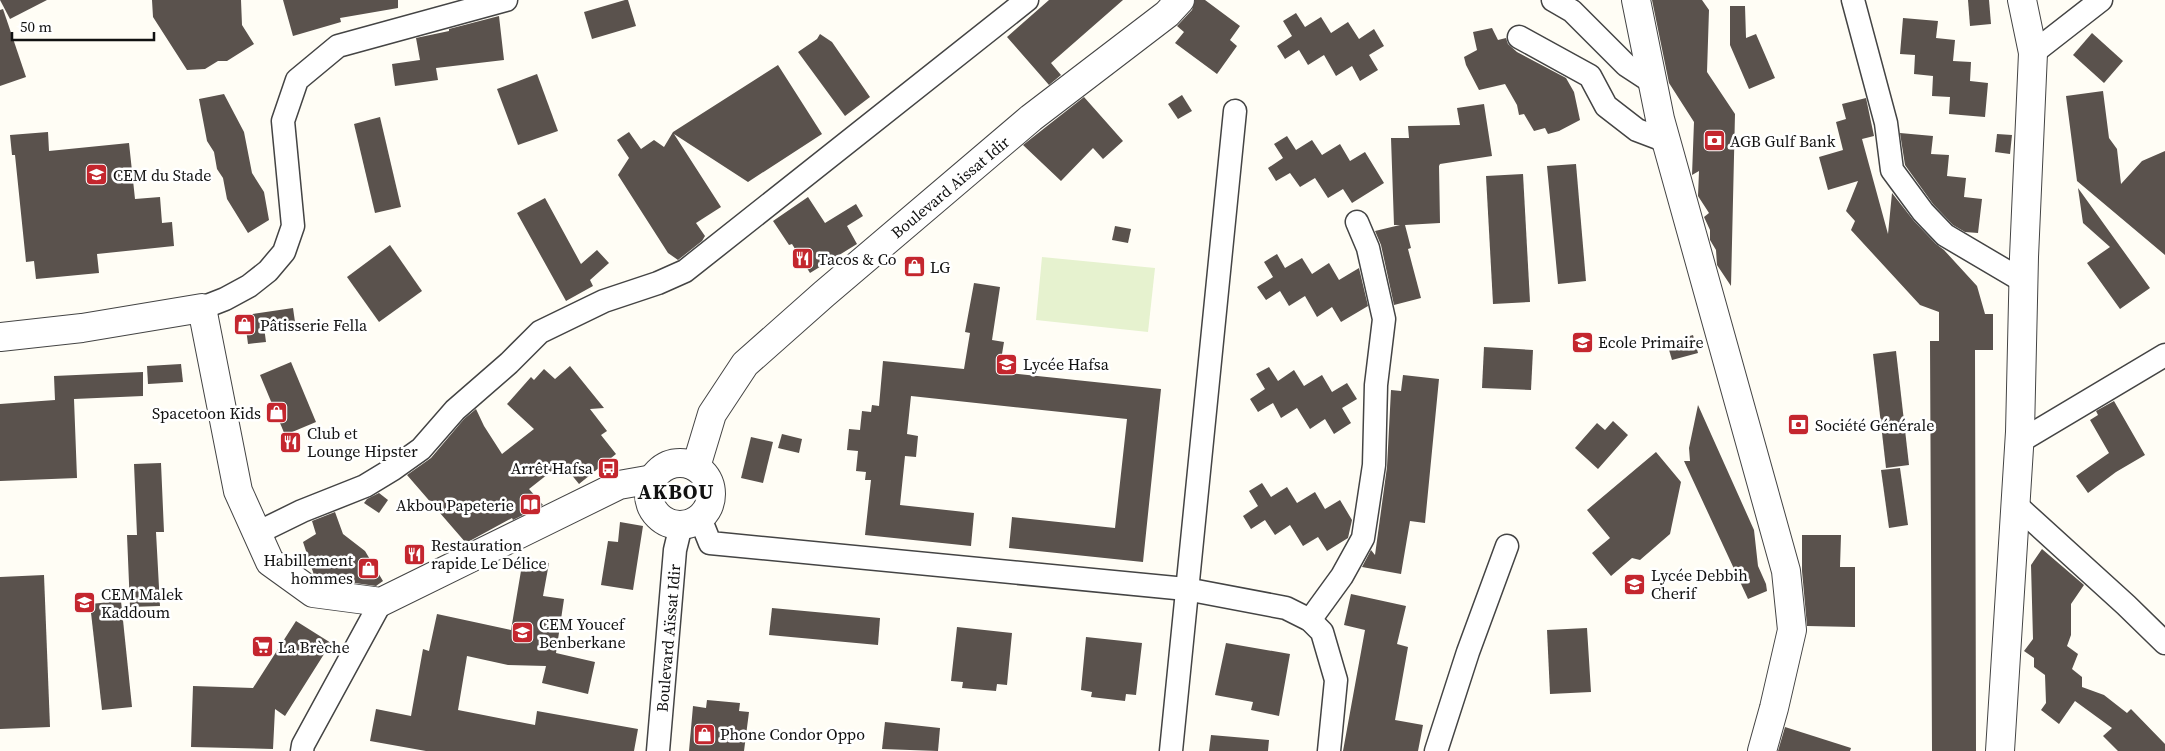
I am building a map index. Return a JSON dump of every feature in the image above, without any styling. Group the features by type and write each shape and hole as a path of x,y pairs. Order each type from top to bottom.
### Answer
{"street":[{"path":"0,336 82,328 202,308 225,299 249,286 268,271 284,252 293,226 283,121 297,80 338,46 506,0"},
{"path":"257,533 302,511 365,486 393,469 421,449 455,410 509,363 540,332 604,301 658,283 685,271 1027,0"},
{"name":"Boulevard Aissat Idir","path":"696,467 712,414 745,364 824,294 1031,118 1167,14 1180,0"},
{"path":"1553,0 1572,11 1626,65 1652,82"},
{"path":"1636,0 1666,141 1786,571 1792,630 1762,751"},
{"path":"1853,0 1886,123 1892,170 1923,212 1945,235 2023,281"},
{"path":"2000,751 2019,442 2023,281 2033,53 2022,0"},
{"path":"2033,53 2101,0"},
{"path":"1519,37 1590,76 1606,106 1637,130 1666,141"},
{"path":"1171,751 1235,112"},
{"path":"1310,620 1342,576 1363,538 1374,464 1376,385 1384,319 1368,248 1357,222"},
{"path":"202,308 238,491 270,562 313,593 381,602 619,485 653,479"},
{"path":"2019,442 2165,355"},
{"path":"681,463 696,467 707,480 710,490 710,502 690,521 671,524 662,519 651,506 649,496 653,479 666,466 681,463"},
{"path":"2016,505 2165,643"},
{"path":"690,521 710,543 1186,589 1286,608 1310,620 1322,632 1336,680 1330,751"},
{"name":"Boulevard Aïssat Idir","path":"658,751 675,550 690,521"},
{"path":"1436,751 1468,652 1507,546"},
{"path":"302,751 303,745 381,602"}],"green space":[{"path":"1042,257 1155,268 1148,332 1036,320"}],"building":[{"path":"0,0 47,0 10,19"},
{"path":"152,0 241,0 242,25 254,44 227,61 218,61 205,69 187,70 153,17"},
{"path":"283,0 398,0 398,8 340,18 341,22 293,36"},
{"path":"628,0 636,26 592,39 584,12"},
{"path":"1049,0 1123,0 1051,63 1061,75 1049,85 1007,37"},
{"path":"1195,0 1205,0 1240,26 1230,40 1237,46 1217,74 1175,43 1184,32 1177,26 1192,10"},
{"name":"AGB Gulf Bank","path":"1652,0 1702,0 1709,10 1707,72 1735,114 1731,286 1717,265 1716,250 1710,240 1710,230 1704,217 1709,213 1698,196 1699,171 1692,175 1694,122 1669,83"},
{"path":"1968,0 1989,0 1991,24 1970,26"},
{"path":"1730,6 1745,6 1746,38 1756,34 1775,78 1749,89 1730,45"},
{"path":"3,9 26,77 0,86 0,10"},
{"path":"1296,13 1305,27 1321,17 1331,33 1348,22 1359,39 1374,29 1384,46 1369,55 1378,70 1360,81 1352,66 1336,76 1324,55 1308,65 1299,50 1285,59 1277,46 1292,36 1283,21"},
{"path":"499,16 504,60 436,68 438,80 395,86 392,64 420,60 416,38 449,31 449,29"},
{"path":"1903,18 1938,21 1936,38 1955,40 1953,61 1971,62 1970,81 1988,83 1985,117 1949,114 1950,97 1932,96 1933,76 1914,74 1915,55 1900,54"},
{"path":"1492,28 1498,40 1506,38 1508,44 1517,52 1566,78 1574,92 1580,120 1559,131 1548,134 1545,128 1534,131 1524,114 1519,115 1517,105 1505,84 1479,90 1464,57 1477,50 1473,32"},
{"path":"2092,33 2123,61 2104,83 2073,55"},
{"path":"820,34 832,42 870,97 845,116 798,52 817,39"},
{"path":"778,65 822,134 748,182 674,134 721,207 696,223 705,236 702,241 678,260 668,253 618,175 629,158 617,140 629,132 641,149 654,140 664,147 673,132"},
{"path":"537,74 558,131 518,145 497,89"},
{"path":"2103,91 2109,138 2117,149 2121,184 2142,161 2165,151 2165,255 2077,181 2066,96"},
{"path":"224,94 244,132 252,173 264,192 269,220 248,233 227,199 223,178 217,169 214,152 207,141 199,99"},
{"path":"1182,95 1192,111 1178,119 1168,104"},
{"path":"1084,97 1123,141 1103,159 1093,148 1061,181 1023,145"},
{"path":"1866,98 1874,136 1862,139 1888,234 1892,193 1914,221 1977,286 1985,314 1993,314 1993,350 1975,350 1976,751 1932,751 1930,341 1939,341 1939,312 1920,305 1851,230 1855,221 1846,211 1858,181 1828,190 1819,157 1843,150 1836,122 1846,119 1842,104"},
{"path":"1484,104 1492,156 1440,164 1440,223 1405,225 1411,248 1408,249 1421,298 1394,305 1381,245 1375,231 1400,225 1394,225 1391,138 1409,138 1408,126 1460,125 1457,108"},
{"path":"380,117 401,207 375,213 354,124"},
{"path":"48,132 49,151 129,143 135,199 160,197 162,223 172,222 174,246 97,254 99,273 36,279 34,261 26,262 15,155 12,155 10,135"},
{"path":"1900,133 1933,136 1931,154 1949,155 1947,176 1966,178 1964,197 1982,199 1978,233 1965,232 1953,225 1933,204 1905,165"},
{"path":"1997,134 2012,135 2010,154 1995,152"},
{"path":"1287,136 1296,150 1312,140 1322,155 1340,144 1350,161 1365,152 1384,183 1352,203 1343,189 1328,198 1315,178 1300,187 1290,173 1276,181 1268,168 1283,158 1274,144"},
{"path":"1576,164 1586,281 1558,284 1547,166"},
{"path":"1523,174 1530,302 1493,304 1486,176"},
{"path":"2078,188 2150,288 2120,309 2087,263 2110,247 2083,223"},
{"path":"808,197 825,223 856,204 863,216 847,226 857,244 810,273 792,244 789,245 773,221"},
{"path":"545,198 581,264 597,250 609,263 590,280 593,286 566,301 517,213"},
{"path":"1115,226 1131,229 1128,243 1112,240"},
{"path":"390,245 422,291 379,322 347,277"},
{"path":"1277,254 1285,268 1302,258 1312,274 1329,263 1339,280 1359,268 1368,306 1341,322 1332,307 1317,317 1305,296 1289,306 1280,291 1266,300 1257,287 1273,277 1264,262"},
{"path":"974,283 1000,287 992,340 1004,342 999,372 1161,389 1143,562 1009,548 1012,517 1115,528 1127,419 911,396 907,434 918,436 916,457 905,456 900,505 974,513 971,546 865,535 871,480 865,480 866,472 856,471 858,451 847,450 849,429 860,430 862,411 871,412 872,405 879,406 883,361 964,369 970,333 965,332"},
{"path":"293,308 295,322 264,327 266,342 248,344 246,329 241,330 239,316"},
{"path":"1693,335 1698,353 1672,360 1667,343"},
{"path":"1484,347 1533,350 1531,390 1482,388"},
{"path":"1896,351 1909,465 1886,468 1873,354"},
{"path":"291,362 316,422 285,435 260,375"},
{"path":"181,364 183,382 148,384 147,366"},
{"path":"570,366 604,408 590,409 607,431 601,435 616,454 579,484 562,463 529,489 543,505 513,520 512,518 466,543 407,475 431,458 464,419 476,409 484,426 502,454 534,429 507,404 531,377 534,380 544,369 555,379"},
{"path":"1269,367 1278,381 1294,370 1304,386 1322,375 1332,392 1347,383 1357,399 1342,408 1351,423 1334,434 1325,419 1310,429 1297,408 1281,418 1273,403 1258,412 1250,399 1265,389 1256,374"},
{"path":"143,372 143,396 74,399 77,478 0,481 0,404 55,400 54,376"},
{"path":"1403,375 1439,379 1425,523 1410,521 1401,574 1362,567 1371,550 1375,555 1387,467 1391,390 1401,391"},
{"path":"2114,401 2145,455 2116,472 2088,493 2076,476 2109,453 2090,420 2098,415 2096,411"},
{"path":"1698,405 1754,530 1758,566 1767,591 1748,599 1684,461 1690,461 1689,448"},
{"path":"1613,421 1628,435 1598,469 1575,448 1597,423 1605,430"},
{"path":"782,434 802,439 799,453 778,448"},
{"path":"751,437 773,442 763,483 741,478"},
{"path":"1656,452 1681,482 1670,534 1640,560 1632,558 1611,576 1592,553 1610,538 1587,510"},
{"path":"161,463 164,532 156,532 160,606 130,607 127,535 137,535 134,464"},
{"path":"1900,468 1908,525 1889,528 1881,470"},
{"path":"1262,483 1271,497 1287,487 1297,503 1315,492 1325,509 1340,500 1352,520 1348,538 1327,551 1318,537 1303,546 1290,525 1275,535 1265,520 1251,529 1243,516 1258,506 1249,491"},
{"path":"379,493 388,500 379,513 364,503 367,499"},
{"path":"335,512 343,534 365,551 383,581 376,586 319,578 314,575 303,542 316,534 312,521"},
{"path":"620,522 643,526 633,590 601,585 608,541 618,542"},
{"path":"1802,535 1841,535 1840,567 1855,567 1855,627 1807,626 1802,571"},
{"path":"2042,549 2084,585 2071,604 2071,635 2067,646 2078,654 2072,669 2082,677 2082,687 2104,695 2127,713 2131,709 2165,744 2165,751 2118,751 2103,736 2112,728 2075,701 2059,724 2041,710 2046,703 2045,675 2034,667 2034,658 2024,651 2033,639 2031,565"},
{"path":"523,559 549,563 543,596 564,599 556,653 595,662 588,694 542,683 546,666 508,665 467,656 458,710 535,725 537,711 638,729 634,751 426,751 370,741 376,709 411,716 423,649 429,651 437,614 511,630"},
{"path":"44,575 50,727 0,729 0,577"},
{"path":"1351,594 1406,606 1397,644 1408,647 1395,720 1423,725 1418,751 1343,751 1365,630 1344,625"},
{"path":"121,601 132,707 102,710 90,604"},
{"path":"772,608 880,618 878,645 769,635"},
{"path":"296,621 331,643 285,716 275,709 273,749 191,747 193,686 253,688"},
{"path":"957,627 1012,633 1007,685 997,684 996,691 962,688 963,682 951,681"},
{"path":"1587,628 1591,692 1550,694 1547,630"},
{"path":"1086,637 1142,643 1136,695 1126,694 1125,701 1091,697 1092,692 1081,690"},
{"path":"1226,643 1290,654 1279,716 1251,710 1253,702 1215,695"},
{"path":"707,700 740,703 739,711 749,712 744,751 689,751 693,706 706,708"},
{"path":"885,722 940,728 938,751 882,749"},
{"path":"1785,727 1851,748 1850,751 1778,751"},
{"path":"1211,735 1269,740 1268,751 1209,751"}],"place":[{"name":"AGB Gulf Bank","path":"1714,141"},
{"name":"CEM du Stade","path":"97,175"},
{"name":"Tacos & Co","path":"802,259"},
{"name":"LG","path":"914,267"},
{"name":"Pâtisserie Fella","path":"244,325"},
{"name":"Ecole Primaire","path":"1582,342"},
{"name":"Lycée Hafsa","path":"1007,364"},
{"name":"Spacetoon Kids","path":"277,413"},
{"name":"Société Générale","path":"1799,425"},
{"name":"Club et Lounge Hipster","path":"291,442"},
{"name":"Arrêt Hafsa","path":"609,468"},
{"name":"Akbou Papeterie","path":"530,505"},
{"name":"Restauration rapide Le Délice","path":"415,554"},
{"name":"Habillement hommes","path":"369,569"},
{"name":"Lycée Debbih Cherif","path":"1635,584"},
{"name":"CEM Malek Kaddoum","path":"85,603"},
{"name":"CEM Youcef Benberkane","path":"523,633"},
{"name":"La Brèche","path":"262,647"},
{"name":"Phone Condor Oppo","path":"704,734"}],"district":[{"name":"AKBOU","path":"676,491"}]}
